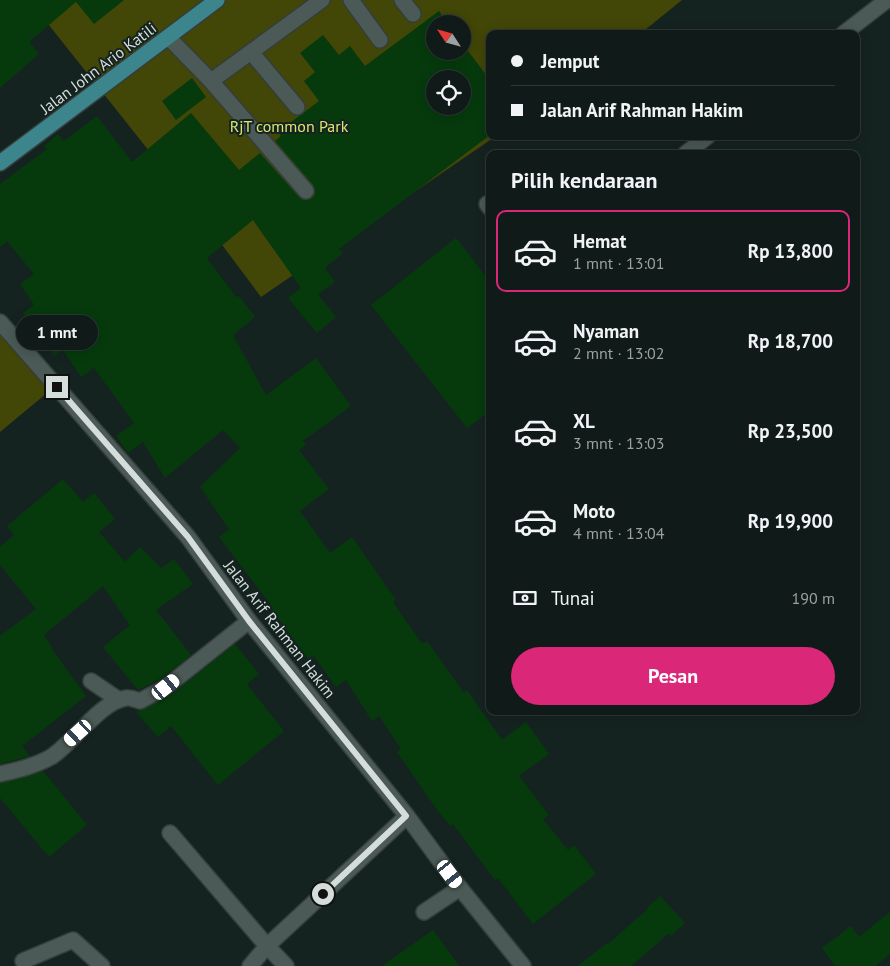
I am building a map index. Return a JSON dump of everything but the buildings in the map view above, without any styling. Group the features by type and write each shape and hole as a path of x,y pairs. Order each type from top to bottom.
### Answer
{"main road":[{"name":"Jalan John Ario Katili","path":"0,164 217,0"}],"street":[{"path":"212,81 322,0"},
{"path":"351,0 380,40"},
{"path":"402,0 414,14"},
{"path":"848,30 887,0"},
{"path":"168,37 212,81 306,191"},
{"path":"251,52 297,107"},
{"path":"690,150 703,140"},
{"name":"Jalan Arif Rahman Hakim","path":"0,322 188,537 249,621 406,816 460,888 523,966"},
{"path":"0,774 37,764 52,756 107,707 119,700 127,697 140,701 166,687 249,621"},
{"path":"91,681 119,700"},
{"path":"250,966 267,946 406,816"},
{"path":"170,833 286,966"},
{"path":"424,912 460,888"},
{"path":"23,961 73,940 102,966"}],"green space":[{"name":"RjT common Park","path":"29,0 682,0 645,30 486,30 486,140 490,140 261,297 196,210"},
{"path":"0,326 53,388 0,432"}],"route":[{"path":"57,387 188,537 249,621 406,816 323,894"}]}
